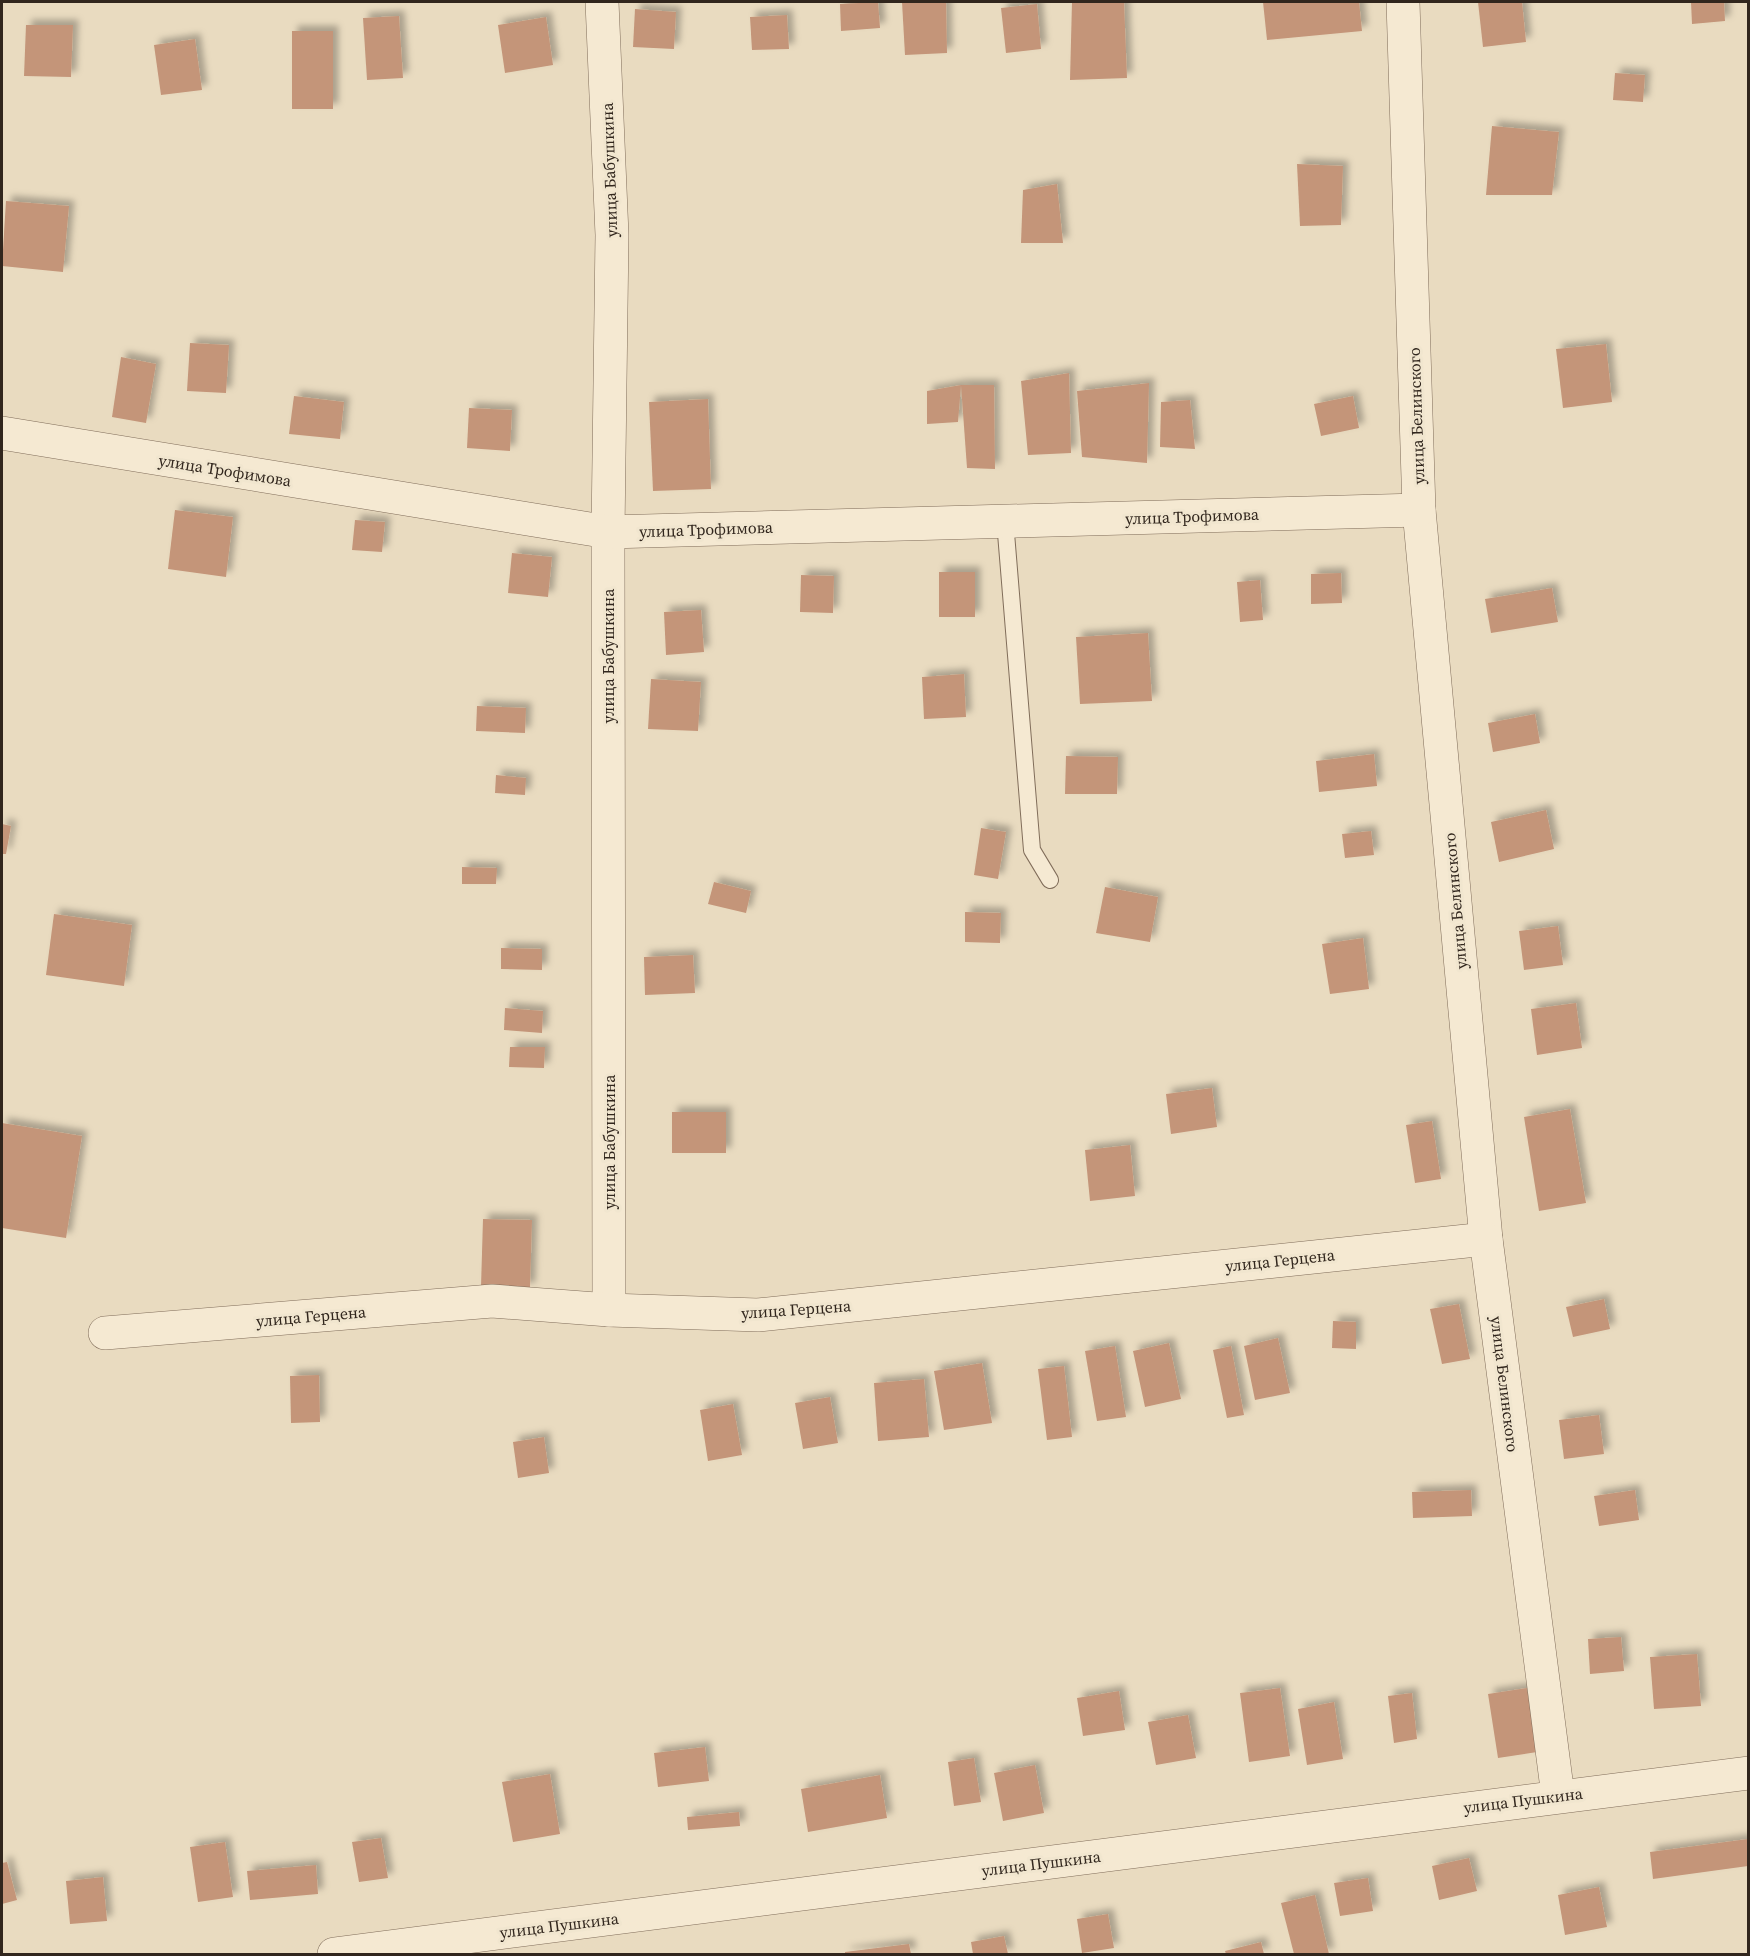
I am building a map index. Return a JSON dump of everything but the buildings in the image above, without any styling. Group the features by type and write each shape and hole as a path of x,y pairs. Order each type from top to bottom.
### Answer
{"street":[{"name":"улица Бабушкина","path":"602,2 612,235 608,532 609,1310"},
{"name":"улица Белинского","path":"1402,2 1419,510 1486,1239 1558,1796"},
{"name":"улица Трофимова","path":"2,433 608,532 1419,510"},
{"name":"улица Герцена","path":"105,1333 492,1301 609,1310 758,1315 1486,1239"},
{"name":"улица Пушкина","path":"334,1954 1749,1773"}],"lane":[{"path":"1005,521 1032,850 1050,880"}]}
